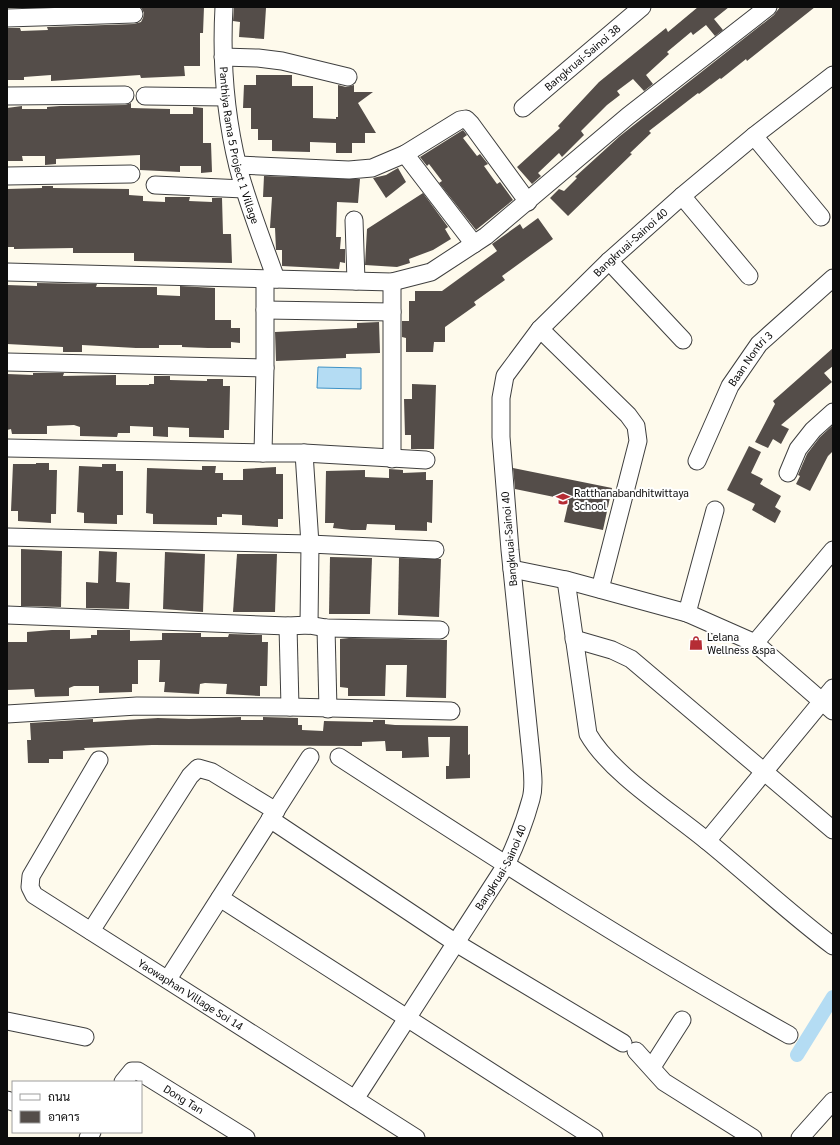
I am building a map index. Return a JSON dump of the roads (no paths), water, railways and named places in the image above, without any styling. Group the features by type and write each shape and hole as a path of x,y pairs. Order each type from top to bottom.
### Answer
{"street":[{"name":"Panthiya Rama 5 Project 1 Village","path":"224,7 223,57 225,97 238,165 270,279 265,310 263,453"},
{"name":"Bangkruai-Sainoi 38","path":"523,108 642,7"},
{"path":"7,272 392,282 432,272 486,236 628,116 768,7"},
{"path":"7,18 134,14"},
{"path":"223,57 258,58 282,61 348,77"},
{"name":"Bangkruai-Sainoi 40","path":"355,1099 506,865 518,840 531,798 533,780 512,569 501,437 501,398 505,376 540,329 609,261 682,196 754,136 831,81"},
{"path":"7,96 125,95"},
{"path":"145,96 225,97"},
{"path":"238,165 349,170 372,168 405,154 460,120 466,119 528,202"},
{"path":"754,136 821,217"},
{"path":"405,154 474,244"},
{"path":"7,176 130,174"},
{"path":"156,186 244,189"},
{"path":"682,196 749,276"},
{"path":"354,220 356,281"},
{"path":"609,261 684,340"},
{"name":"Baan Nontri 3","path":"697,460 730,386 759,344 833,278"},
{"path":"392,282 392,458"},
{"path":"265,310 392,312"},
{"path":"540,329 628,415 636,426 638,441 633,466 600,589"},
{"path":"7,362 265,368"},
{"path":"788,473 798,449 813,430 833,412"},
{"path":"7,448 304,453 426,460"},
{"path":"304,453 310,544 328,709"},
{"path":"687,613 714,510"},
{"path":"7,536 310,544 435,550"},
{"path":"755,643 833,550"},
{"path":"512,569 566,580 687,613 755,643 827,706"},
{"path":"566,580 588,734 593,743 602,755 642,790 707,841 833,946"},
{"path":"7,615 288,626 440,630"},
{"path":"288,626 290,707"},
{"path":"574,639 612,650 631,659 762,772 833,830"},
{"path":"707,841 762,772 827,706 833,688"},
{"path":"7,714 137,706 290,707 451,711"},
{"path":"339,757 506,865 718,995 789,1036"},
{"path":"168,979 310,758"},
{"name":"Yaowaphan Village Soi 14","path":"99,760 31,876 30,888 34,895 416,1138"},
{"path":"91,931 190,776 198,768 212,772 456,943 630,1047 652,1067 664,1082 753,1138"},
{"path":"220,898 593,1138"},
{"path":"652,1067 682,1020"},
{"path":"7,1021 85,1037"},
{"name":"Dong Tan","path":"124,1081 132,1071 138,1071 246,1138"},
{"path":"800,1138 833,1101"}],"water":[{"path":"318,367 361,368 361,389 317,388"}],"waterway":[{"path":"797,1055 833,997"}],"place":[{"name":"Ratthanabandhitwittaya School","path":"563,499"},
{"name":"Lelana Wellness &spa","path":"696,643"}]}
